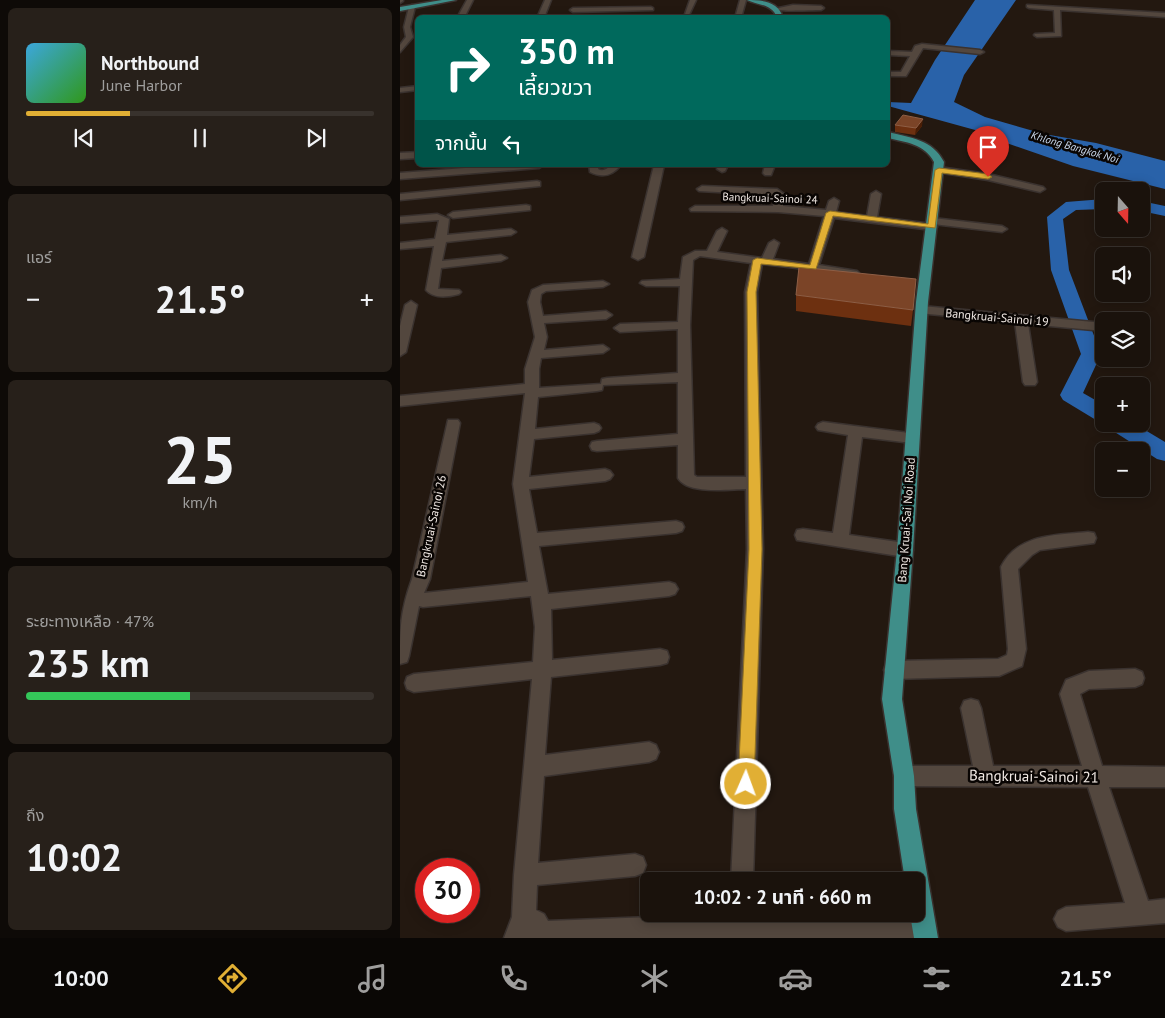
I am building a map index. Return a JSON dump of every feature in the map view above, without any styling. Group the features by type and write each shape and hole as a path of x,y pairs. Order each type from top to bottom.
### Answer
{"main road":[{"path":"400,9 453,0"},
{"path":"757,1 777,9 780,15"},
{"path":"890,135 912,140 928,147 937,156 939,170"},
{"name":"Bang Kruai-Sai Noi Road","path":"925,933 905,809 904,776 892,699 893,670 905,550 922,310 920,282 932,224 939,170"}],"street":[{"path":"400,50 410,37 407,27 413,7 419,0"},
{"path":"462,15 470,0"},
{"path":"541,15 548,0"},
{"path":"686,15 693,0"},
{"path":"739,15 743,0"},
{"path":"573,10 652,6 648,15"},
{"path":"777,9 822,6 820,15"},
{"path":"1029,6 1165,15"},
{"path":"1037,35 1059,35 1057,9"},
{"path":"890,74 903,74 918,48 922,46 980,52"},
{"path":"890,53 915,54"},
{"path":"400,90 415,88"},
{"path":"400,156 415,155"},
{"path":"400,176 461,168 487,167"},
{"path":"594,167 594,172 606,173 612,171 615,167"},
{"path":"638,257 659,167"},
{"path":"455,292 436,293 432,290 445,216 461,168"},
{"path":"939,170 988,177 1040,190"},
{"path":"400,197 537,184"},
{"path":"702,189 777,192 779,194 778,209"},
{"path":"872,219 876,194"},
{"path":"813,268 834,201"},
{"path":"400,220 526,208"},
{"name":"Bangkruai-Sainoi 24","path":"695,209 778,209 830,213 872,219 1002,229"},
{"path":"710,255 722,230"},
{"path":"400,246 511,232"},
{"path":"742,872 756,549 751,292 762,261 774,243"},
{"path":"754,483 694,483 686,478 684,325 687,259 690,256 699,254 869,275"},
{"path":"436,265 501,258"},
{"path":"646,283 685,282"},
{"path":"603,284 539,290 535,295 534,302 541,337 532,369 521,484 540,595 541,670 535,767 525,874 529,933 740,925 925,933"},
{"path":"400,352 411,306"},
{"name":"Bangkruai-Sainoi 19","path":"922,310 1095,326"},
{"path":"538,320 606,315"},
{"path":"1021,318 1030,382"},
{"path":"620,328 684,325"},
{"path":"535,355 603,349"},
{"path":"400,401 684,377"},
{"name":"Bangkruai-Sainoi 26","path":"400,656 412,599 421,578 453,424"},
{"path":"823,427 912,438"},
{"path":"526,435 594,428"},
{"path":"840,540 856,431"},
{"path":"597,446 685,439"},
{"path":"521,484 606,475"},
{"path":"530,540 676,527"},
{"path":"802,535 905,550"},
{"path":"893,670 999,667 1010,664 1015,660 1017,649 1009,567 1026,550 1037,544 1088,538"},
{"path":"423,600 669,589"},
{"path":"414,683 660,657"},
{"path":"1135,678 1089,680 1073,686 1070,694 1095,777 1140,912"},
{"path":"971,708 985,776"},
{"path":"535,767 649,752"},
{"name":"Bangkruai-Sainoi 21","path":"904,776 1165,777"},
{"path":"525,874 635,865"},
{"path":"1066,919 1165,911"}],"water":[{"name":"Khlong Bangkok Noi","path":"975,0 1016,0 964,75 954,102 985,117 1044,134 1096,143 1165,161 1165,189 1150,185 1150,182 1137,182 1073,166 989,137 986,133 890,107 890,102 911,103 935,60"}],"building":[{"path":"903,115 923,119 916,128 895,125"},
{"path":"799,267 916,279 913,310 796,295"}],"waterway":[{"path":"1095,204 1072,205 1055,217 1060,270 1091,354 1071,395 1095,410"},
{"path":"1150,208 1165,211"},
{"path":"1131,432 1165,453"}],"route":[{"path":"746,784 756,549 751,292 757,260 813,268 830,213 932,227 939,170 988,177"}]}
